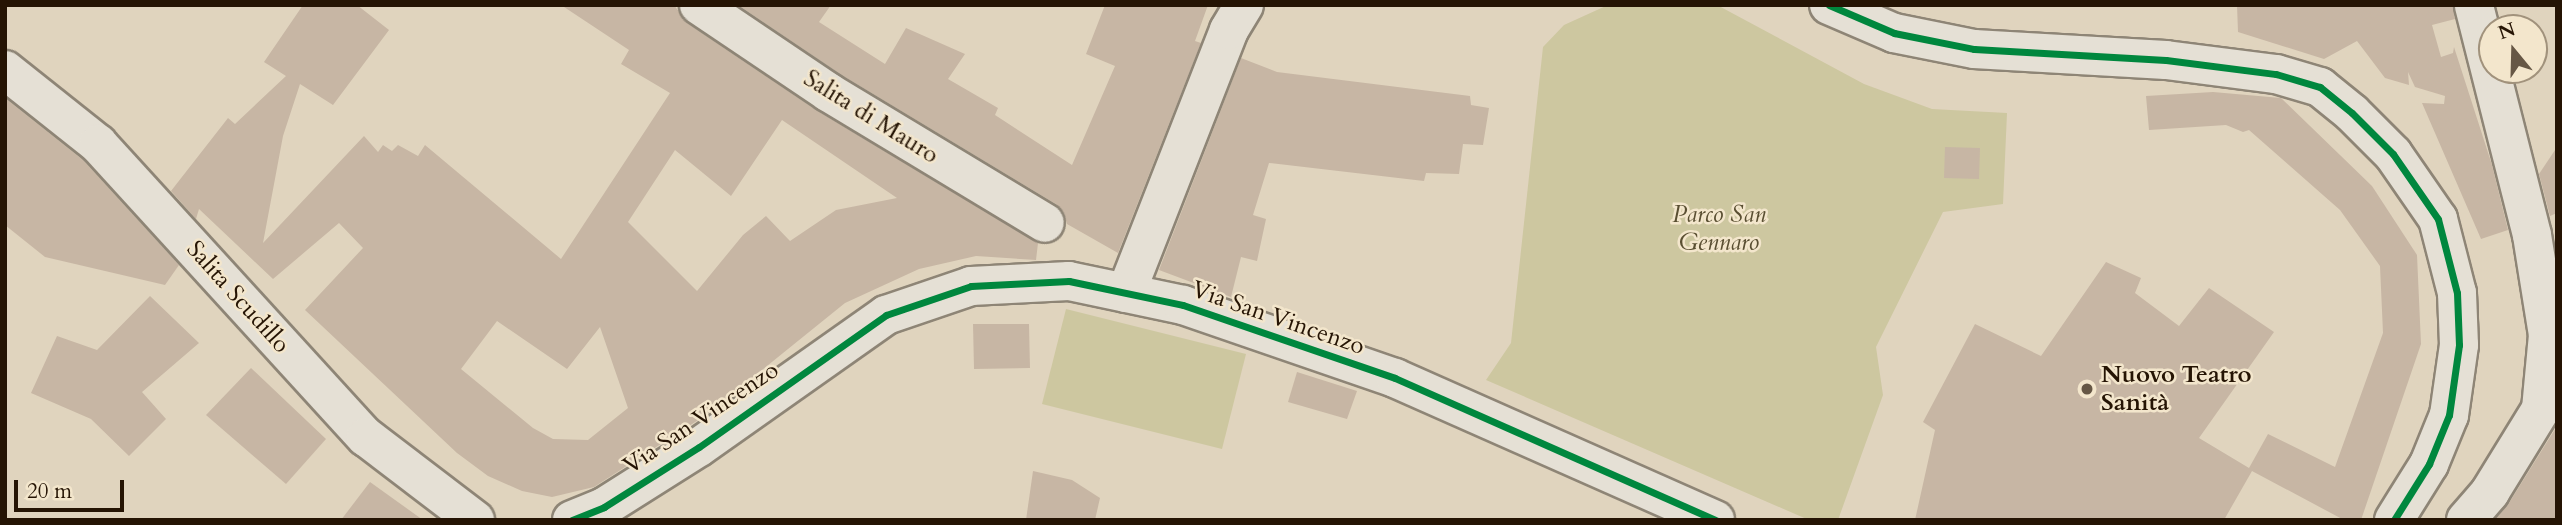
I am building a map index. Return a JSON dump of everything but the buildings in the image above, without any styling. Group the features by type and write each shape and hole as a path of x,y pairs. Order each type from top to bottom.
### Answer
{"street":[{"name":"Salita di Mauro","path":"699,5 828,92 1045,223"},
{"path":"1126,293 1229,30 1244,5"},
{"path":"1829,5 1894,33 1974,49 2166,60 2276,74 2320,88 2352,113 2393,154 2438,219 2451,259 2456,293 2459,345 2449,415 2430,464 2394,520"},
{"path":"2466,520 2490,492 2541,409 2548,335 2532,235 2474,5"},
{"name":"Salita Scudillo","path":"5,69 98,144 366,438 475,520"},
{"name":"Via San Vincenzo","path":"572,520 604,507 699,447 886,315 971,286 1069,281 1183,305 1395,378 1715,520"}],"green space":[{"name":"Parco San Gennaro","path":"1608,5 1717,5 1864,84 1932,109 2007,113 2003,204 1943,212 1876,347 1883,395 1838,520 1809,520 1486,380 1511,343 1543,47 1564,25"},
{"path":"1066,309 1246,354 1222,449 1042,404"}],"cycle path":[{"path":"1829,5 1894,33 1974,49 2166,60 2276,74 2320,87 2352,113 2393,154 2438,219 2457,293 2459,345 2449,415 2429,464 2394,520"},
{"path":"572,520 604,507 699,447 886,315 971,286 1069,281 1183,305 1395,378 1715,520"}],"place":[{"name":"Nuovo Teatro Sanità","path":"2087,389"}]}
